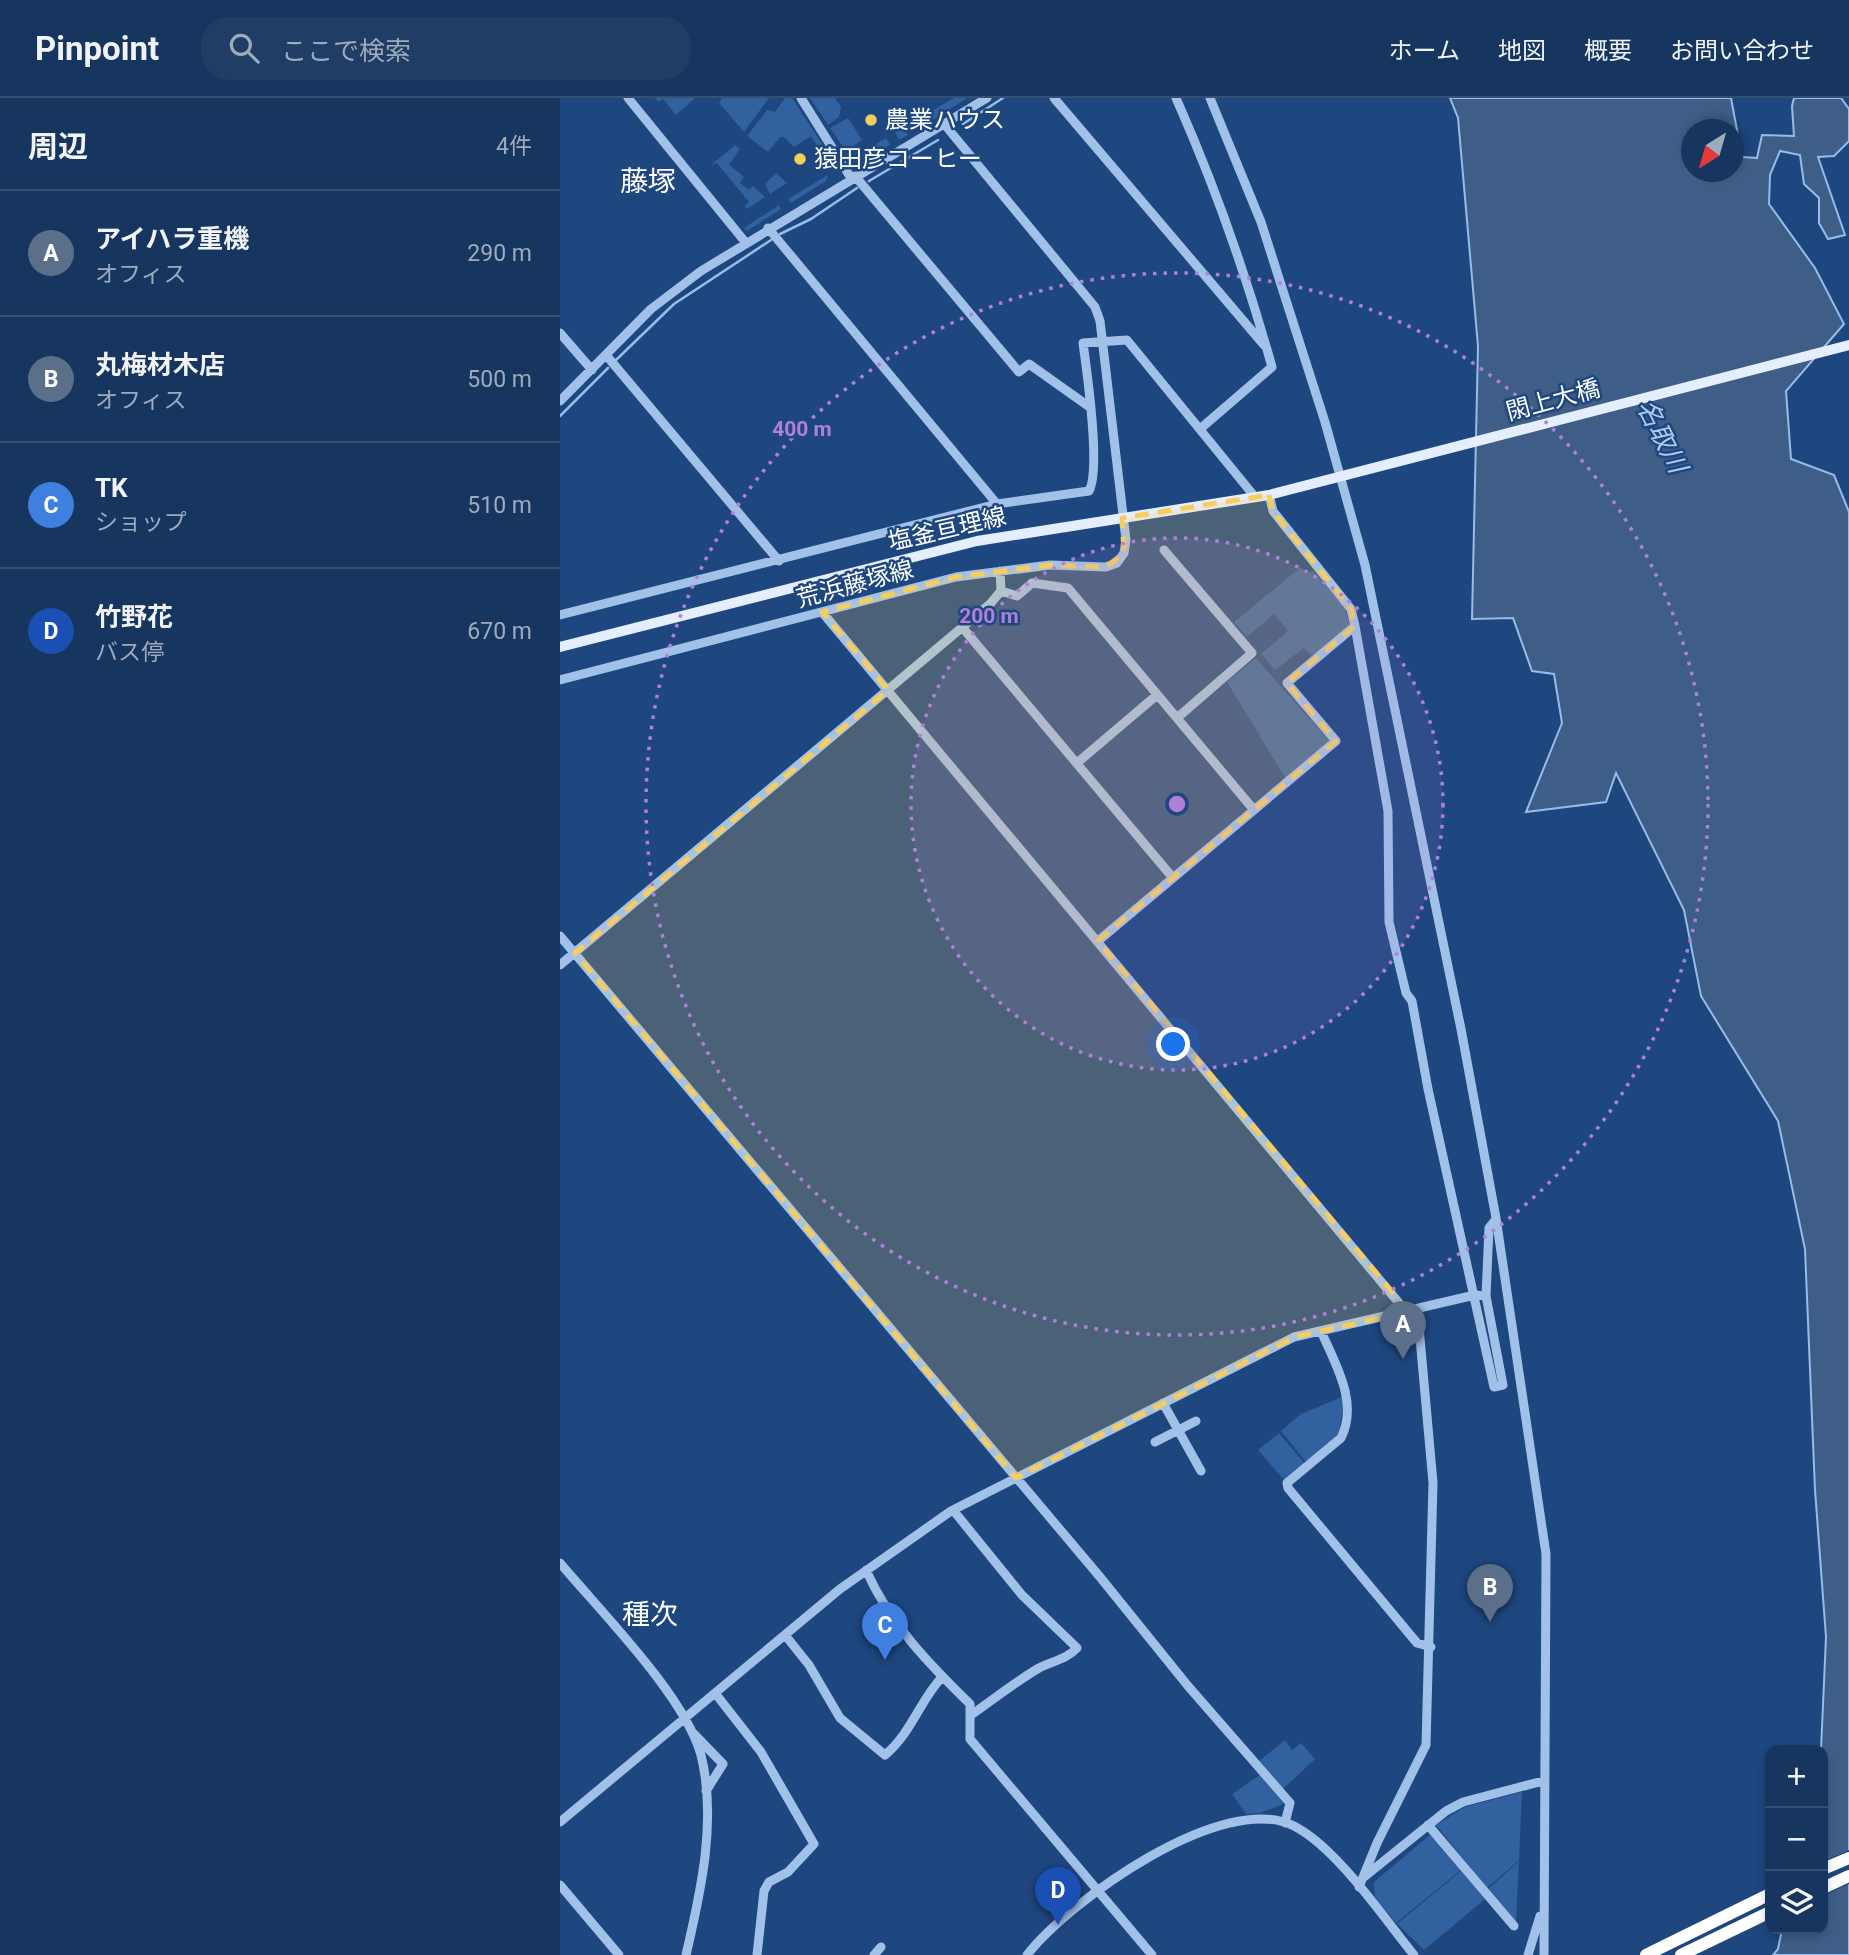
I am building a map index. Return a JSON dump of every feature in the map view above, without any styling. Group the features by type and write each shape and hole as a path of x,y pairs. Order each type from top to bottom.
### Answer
{"highway":[{"path":"1828,1867 1849,1858"},
{"path":"1828,1886 1849,1876"},
{"path":"1646,1955 1765,1896"},
{"path":"1681,1955 1765,1914"}],"main road":[{"name":"閖上大橋","path":"1345,476 1849,345"},
{"name":"塩釜亘理線","path":"560,647 977,541 1269,495 1345,476"}],"street":[{"path":"628,98 746,243"},
{"path":"801,98 853,177 1019,372 1029,364 1091,408"},
{"path":"1054,98 1266,348"},
{"path":"1176,98 1224,214 1272,367 1200,429"},
{"path":"1210,98 1261,222 1345,476 1461,1028 1496,1219 1546,1553 1544,1955"},
{"path":"560,401 671,293 768,228 944,125 983,99"},
{"path":"944,125 1087,294 1097,314 1122,518"},
{"path":"768,228 997,505"},
{"path":"560,333 592,370"},
{"path":"560,615 997,505 1088,491 1092,477 1091,408 1083,343 1127,340 1255,497"},
{"path":"606,355 779,561"},
{"path":"1269,495 1273,511 1351,609 1388,811 1389,922 1406,993 1412,1001 1428,1089 1494,1387 1503,1385 1486,1296 1489,1228 1496,1219"},
{"name":"荒浜藤塚線","path":"560,680 956,577 1050,565 1106,567 1117,563 1124,553 1126,540 1122,518"},
{"path":"1164,550 1252,653 1177,718"},
{"path":"1000,571 1002,591"},
{"path":"1002,591 1017,596 1032,583 1068,588 1254,810"},
{"path":"560,965 1002,591"},
{"path":"822,612 1419,1327 1433,1483 1431,1647 1426,1745 1361,1883"},
{"path":"1098,941 1336,741 1287,683 1355,626"},
{"path":"962,627 1173,878"},
{"path":"1076,763 1157,695"},
{"path":"560,936 1188,1686 1290,1803 1285,1823"},
{"path":"560,1822 866,1570 953,1510 1294,1337 1475,1295 1486,1296"},
{"path":"1321,1331 1348,1393 1344,1432 1341,1438 1287,1483 1288,1488 1417,1643 1431,1647"},
{"path":"1163,1403 1201,1471"},
{"path":"1155,1442 1196,1421"},
{"path":"953,1510 1022,1595 1077,1648 1060,1661 1046,1664 1026,1676 971,1715"},
{"path":"560,1563 664,1687 685,1717 700,1754 705,1792 706,1843 701,1890 686,1955"},
{"path":"866,1570 881,1603 900,1631 970,1704 970,1739 1152,1955"},
{"path":"785,1635 809,1665 840,1718 885,1755 902,1740 926,1694 942,1676"},
{"path":"715,1693 761,1752 814,1844 788,1872 769,1882 764,1891 757,1955"},
{"path":"691,1731 723,1764 705,1792"},
{"path":"1361,1883 1428,1825 1463,1801 1544,1781"},
{"path":"1027,1955 1060,1917 1149,1856 1212,1830 1254,1819 1285,1823 1308,1835 1361,1883 1414,1955"},
{"path":"1428,1825 1514,1926"},
{"path":"560,1885 620,1955"},
{"path":"1528,1955 1543,1906"}],"highlighted area":[{"path":"1269,495 1273,511 1351,609 1355,626 1287,683 1336,741 1098,941 1409,1312 1295,1337 1016,1478 575,953 888,690 822,612 956,577 1050,565 1106,567 1124,553 1122,518"}],"shaded area":[{"path":"655,98 695,98 676,115 663,99 658,102"},
{"path":"722,98 769,98 744,132 719,103"},
{"path":"785,98 792,98 832,159 827,162 811,136 794,147 784,137 780,137 768,152 747,136 767,110 775,112"},
{"path":"810,98 835,98 841,107 839,117 828,125"},
{"path":"954,98 967,98 919,129 915,125 906,130 908,135 899,140 895,132"},
{"path":"848,118 862,140 846,151 830,128"},
{"path":"886,138 890,145 867,158 857,155"},
{"path":"735,145 740,149 729,165 744,177 740,183 749,190 753,186 765,197 747,209 745,206 749,202 717,163 711,165"},
{"path":"776,173 787,183 770,194 765,184"},
{"path":"828,175 826,181 791,203 788,199"},
{"path":"779,205 781,209 747,231 744,228"},
{"path":"1301,567 1307,574 1312,570 1344,606 1350,625 1312,656 1304,648 1275,670 1261,654 1288,631 1274,614 1247,637 1234,622"},
{"path":"1256,658 1330,742 1286,779 1227,682"},
{"path":"1344,1396 1339,1434 1307,1463 1281,1431 1301,1414"},
{"path":"1279,1433 1305,1464 1285,1481 1258,1450"},
{"path":"1285,1740 1292,1750 1301,1743 1315,1759 1282,1790 1258,1762"},
{"path":"1260,1775 1284,1804 1260,1813 1246,1814 1232,1794"},
{"path":"1522,1792 1519,1860 1487,1888 1436,1825 1465,1807"},
{"path":"1431,1834 1461,1870 1396,1923 1375,1897 1374,1882"},
{"path":"1519,1861 1516,1922 1488,1889"},
{"path":"1461,1871 1485,1899 1424,1950 1397,1924"}],"water":[{"name":"名取川","path":"1450,98 1731,98 1735,119 1681,119 1681,182 1744,182 1744,157 1757,158 1762,135 1794,136 1794,98 1841,98 1849,109 1849,141 1834,156 1818,157 1845,235 1828,239 1819,223 1819,198 1804,184 1800,155 1780,151 1770,175 1769,204 1815,268 1844,324 1786,391 1791,459 1834,475 1849,512 1849,1955 1773,1955 1778,1949 1781,1934 1828,1934 1828,1745 1821,1745 1826,1637 1815,1490 1805,1249 1778,1121 1701,996 1684,910 1616,773 1606,802 1526,812 1562,723 1554,674 1532,671 1513,618 1472,619 1478,346 1458,118"}],"pier":[{"path":"1849,1850 1849,1884 1828,1894 1828,1871 1828,1860"}],"waterway":[{"path":"963,124 1003,98"},
{"path":"869,181 938,140"},
{"path":"780,234 811,219 857,188"},
{"path":"616,360 674,304 771,240"},
{"path":"560,416 608,368"}],"place":[{"name":"農業ハウス","path":"871,120"},
{"name":"猿田彦コーヒー","path":"800,159"},
{"name":"アイハラ重機","path":"1403,1359"},
{"name":"丸梅材木店","path":"1490,1622"},
{"name":"TK","path":"885,1660"},
{"name":"竹野花","path":"1058,1925"}],"district":[{"name":"藤塚","path":"648,181"},
{"name":"種次","path":"650,1614"}]}
